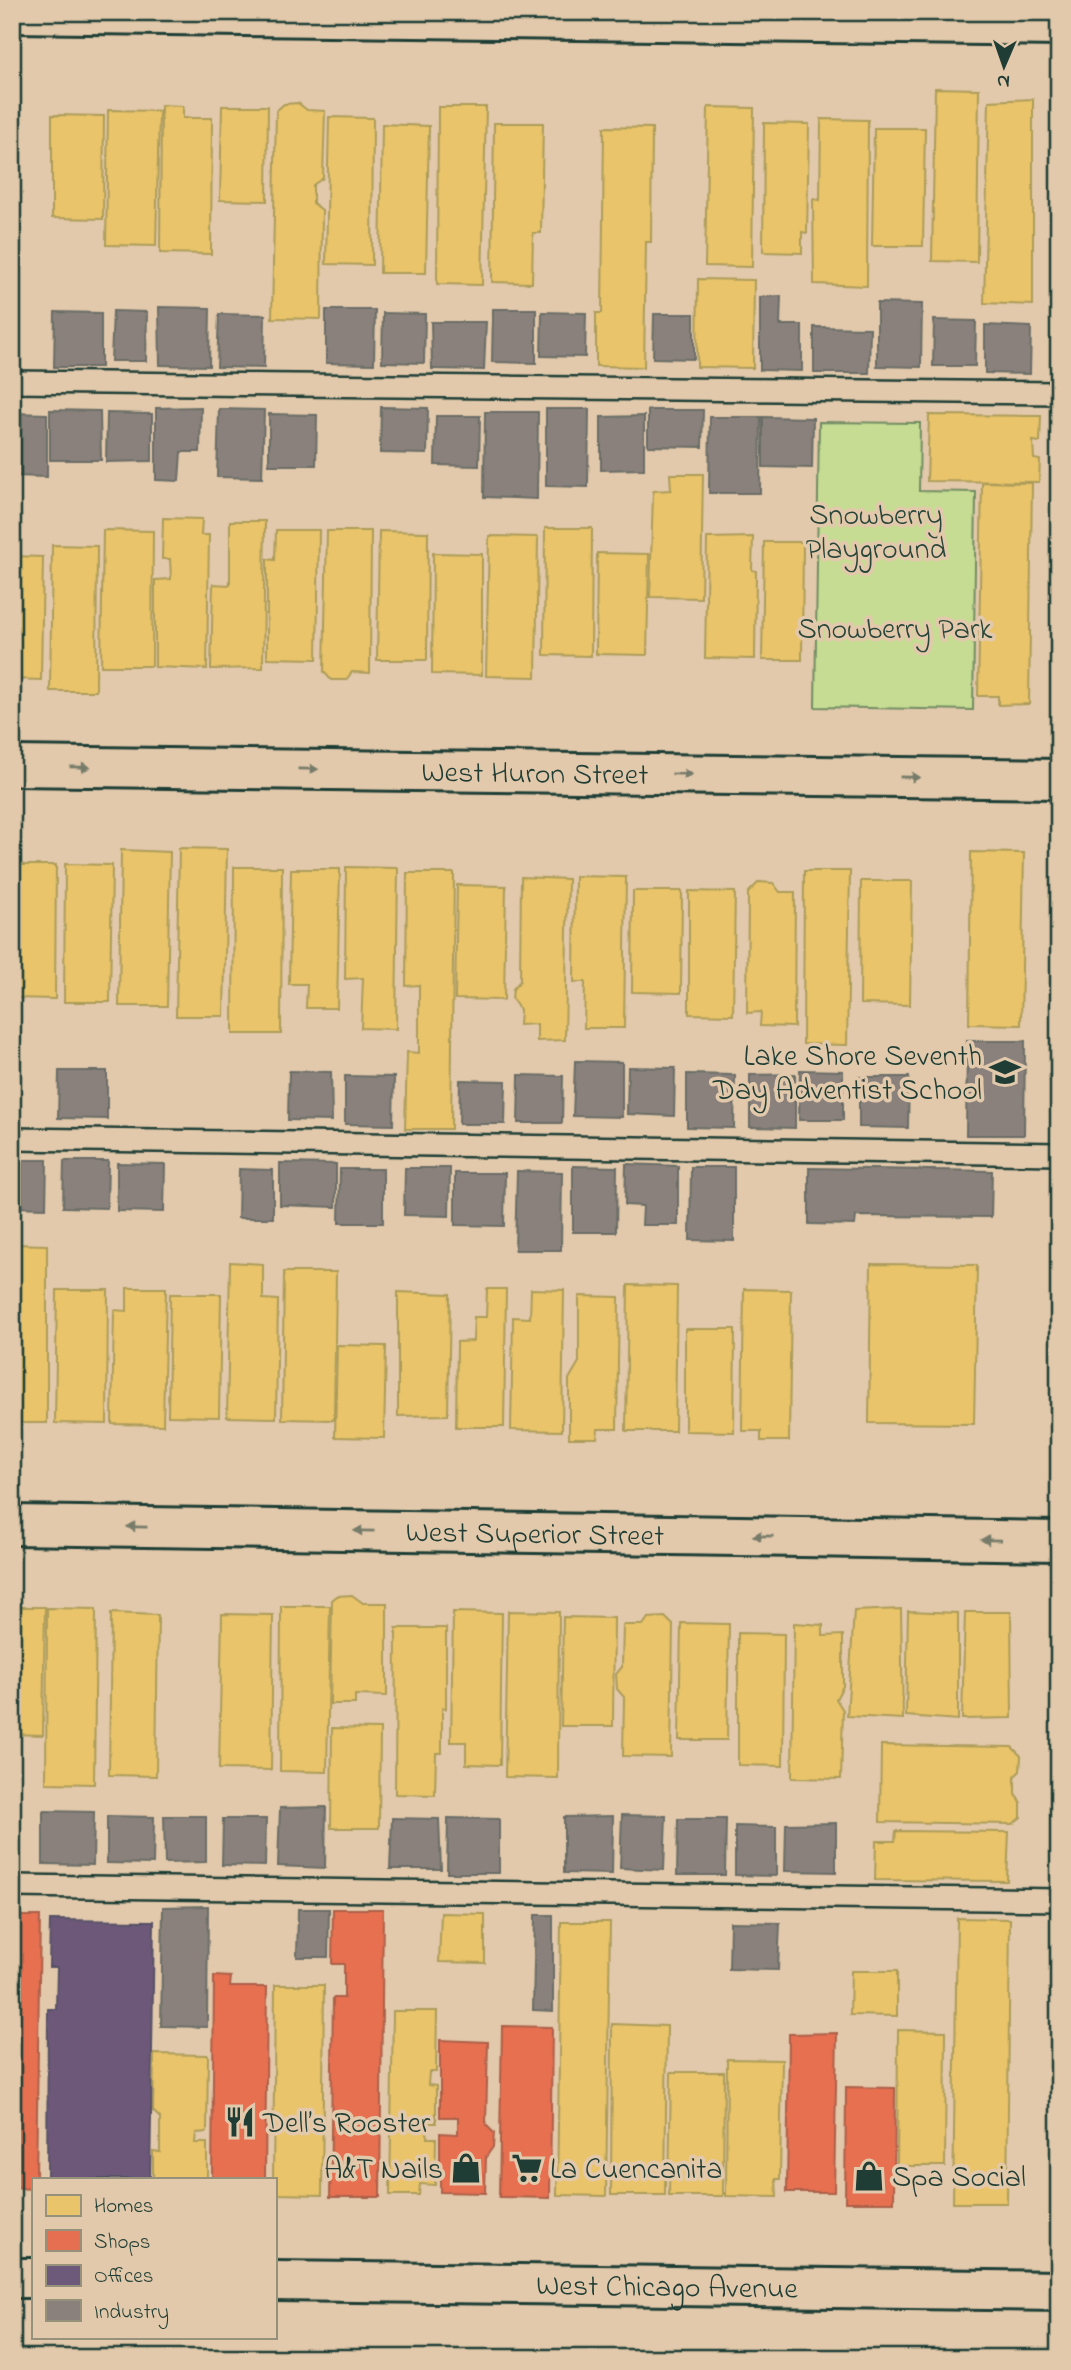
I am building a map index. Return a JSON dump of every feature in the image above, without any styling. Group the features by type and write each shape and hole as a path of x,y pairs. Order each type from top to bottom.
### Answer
{"street":[{"path":"12,13 781,18 1059,26"},
{"name":"West Huron Street","path":"12,766 1059,779"},
{"name":"West Superior Street","path":"12,1525 1059,1541"},
{"path":"12,2278 32,2278"},
{"name":"West Chicago Avenue","path":"276,2281 1059,2291"}],"lane":[{"path":"12,382 1059,393"},
{"path":"12,1139 1059,1154"},
{"path":"12,1886 1059,1900"}],"green space":[{"name":"Snowberry Park","path":"819,422 920,423 919,491 976,492 973,710 815,707"}],"building: Homes":[{"path":"935,88 979,89 977,262 932,261"},
{"path":"1033,99 1033,305 984,303 989,101"},
{"path":"298,103 307,110 325,111 323,178 313,185 313,203 322,210 321,319 272,318 276,111 284,104"},
{"path":"161,105 183,106 183,118 212,118 211,254 160,253"},
{"path":"222,106 268,106 267,201 220,200"},
{"path":"438,107 486,107 482,285 437,284"},
{"path":"708,107 754,108 752,267 705,266"},
{"path":"108,110 159,111 156,246 106,245"},
{"path":"52,115 104,116 103,219 52,218"},
{"path":"329,117 373,118 372,265 326,264"},
{"path":"821,119 868,120 867,286 814,284 813,199 820,200"},
{"path":"494,123 543,123 541,233 533,233 532,283 492,282"},
{"path":"764,123 809,124 807,233 802,232 802,253 763,252"},
{"path":"382,124 429,126 426,273 380,273"},
{"path":"604,127 652,128 651,242 646,242 644,367 596,366 596,313 602,313"},
{"path":"874,128 925,128 923,246 872,246"},
{"path":"698,279 754,280 753,368 697,367"},
{"path":"929,415 1041,416 1040,442 1033,441 1034,459 1040,460 1039,482 927,481"},
{"path":"670,474 703,474 701,598 650,597 653,491 671,490"},
{"path":"982,482 1032,483 1029,704 998,705 998,696 978,696"},
{"path":"163,518 202,519 201,535 209,535 207,669 155,667 155,580 171,579 170,559 162,559"},
{"path":"230,521 265,521 263,668 211,669 213,584 230,585"},
{"path":"545,528 592,528 591,656 544,655"},
{"path":"103,530 153,531 152,666 101,666"},
{"path":"276,530 319,530 317,659 267,658 267,559 275,560"},
{"path":"327,531 371,531 370,673 352,672 346,680 331,680 324,672"},
{"path":"379,531 428,532 427,660 377,660"},
{"path":"489,536 538,537 536,677 486,676"},
{"path":"753,537 752,570 756,571 755,659 705,658 707,538"},
{"path":"764,542 803,542 802,660 762,660"},
{"path":"52,545 97,546 96,691 50,691"},
{"path":"433,553 482,554 482,675 432,674"},
{"path":"597,553 649,554 647,655 596,654"},
{"path":"12,556 43,557 41,680 12,679"},
{"path":"179,848 227,849 224,1016 176,1016"},
{"path":"121,850 170,852 167,1006 119,1006"},
{"path":"971,852 1024,853 1021,1025 969,1024"},
{"path":"65,864 112,865 110,1002 64,1002"},
{"path":"12,865 56,865 55,999 12,998"},
{"path":"234,867 282,867 281,1034 233,1034"},
{"path":"346,867 398,868 396,1029 361,1028 363,978 345,979"},
{"path":"291,869 340,869 337,1008 306,1008 307,984 289,984"},
{"path":"804,871 850,871 847,1045 803,1044"},
{"path":"407,873 454,873 451,1129 405,1129 407,1052 419,1053 419,985 406,986"},
{"path":"575,876 626,877 624,1028 584,1028 585,982 574,982"},
{"path":"521,877 568,879 565,1040 537,1041 537,1024 519,1025 520,1010 512,999 513,989 520,981"},
{"path":"861,881 912,881 910,1005 860,1004"},
{"path":"759,882 773,883 780,892 795,892 794,1027 760,1026 761,1012 747,1013 748,893"},
{"path":"457,885 506,886 504,1000 455,999"},
{"path":"633,891 682,891 681,993 632,992"},
{"path":"689,891 735,892 733,1015 689,1014"},
{"path":"12,1244 47,1245 47,1423 12,1423"},
{"path":"230,1262 263,1264 263,1299 278,1300 276,1418 227,1417"},
{"path":"871,1264 977,1265 974,1424 869,1423"},
{"path":"284,1272 336,1272 334,1420 282,1419"},
{"path":"628,1285 677,1286 675,1431 626,1431"},
{"path":"127,1288 166,1288 163,1425 112,1424 114,1310 127,1311"},
{"path":"487,1289 506,1289 504,1427 456,1427 457,1342 473,1341 474,1317 486,1317"},
{"path":"531,1289 564,1290 562,1431 511,1430 513,1317 530,1318"},
{"path":"744,1289 791,1290 789,1441 761,1441 761,1431 742,1431"},
{"path":"57,1290 108,1290 107,1424 55,1423"},
{"path":"398,1292 450,1294 448,1415 398,1416"},
{"path":"170,1294 221,1294 219,1417 168,1416"},
{"path":"579,1296 619,1297 617,1429 598,1429 597,1438 569,1438 569,1379 579,1362"},
{"path":"685,1329 735,1329 734,1432 685,1431"},
{"path":"337,1345 386,1346 384,1438 335,1437"},
{"path":"352,1595 363,1603 387,1603 387,1696 355,1695 355,1704 330,1704 332,1600 337,1596"},
{"path":"281,1606 330,1606 327,1772 280,1771"},
{"path":"12,1607 45,1607 43,1735 12,1734"},
{"path":"47,1608 96,1609 94,1784 46,1783"},
{"path":"901,1609 903,1719 847,1716 854,1611"},
{"path":"508,1611 559,1612 558,1778 505,1777"},
{"path":"908,1611 958,1613 958,1720 906,1716"},
{"path":"453,1612 502,1613 500,1765 466,1764 466,1742 451,1742"},
{"path":"965,1612 1011,1612 1012,1718 962,1719"},
{"path":"111,1613 158,1615 156,1776 109,1775"},
{"path":"222,1614 273,1615 271,1770 219,1769"},
{"path":"563,1617 614,1618 613,1726 561,1726"},
{"path":"665,1617 673,1625 671,1757 623,1756 624,1697 617,1689 616,1674 622,1667 623,1625 643,1625 648,1618"},
{"path":"681,1623 729,1624 727,1740 679,1740"},
{"path":"794,1623 823,1625 823,1636 843,1635 843,1686 836,1699 843,1710 841,1779 792,1778"},
{"path":"396,1628 446,1628 446,1709 442,1708 442,1753 436,1753 435,1795 395,1794"},
{"path":"738,1633 784,1634 783,1766 738,1765"},
{"path":"332,1728 380,1729 379,1828 331,1828"},
{"path":"881,1745 1012,1747 1021,1756 1020,1771 1015,1776 1015,1793 1021,1803 1021,1817 1013,1824 880,1822"},
{"path":"896,1831 1009,1832 1007,1881 875,1880 876,1841 895,1841"},
{"path":"441,1913 485,1914 485,1963 439,1962"},
{"path":"957,1918 1010,1919 1007,2203 953,2203"},
{"path":"561,1922 610,1922 606,2196 557,2195"},
{"path":"851,1971 897,1971 897,2016 850,2015"},
{"path":"275,1985 324,1985 322,2195 276,2194 276,2178 273,2178"},
{"path":"393,2011 437,2011 436,2072 429,2072 428,2085 436,2086 436,2123 428,2123 427,2138 436,2138 435,2185 420,2184 419,2195 390,2195"},
{"path":"612,2024 667,2026 665,2195 611,2195"},
{"path":"898,2030 946,2031 945,2166 897,2166"},
{"path":"154,2054 208,2055 207,2132 196,2133 195,2143 207,2143 207,2178 153,2178 153,2151 160,2152 160,2118 153,2111"},
{"path":"727,2059 782,2060 780,2179 776,2179 777,2197 726,2196"},
{"path":"671,2072 724,2072 723,2196 669,2196"}],"building: Shops":[{"path":"333,1909 383,1909 380,2197 330,2197 333,1998 344,1998 344,1964 332,1964"},
{"path":"12,1916 40,1916 36,2178 32,2178 32,2189 12,2188"},
{"path":"214,1976 231,1977 230,1987 267,1987 265,2178 212,2178"},
{"path":"502,2026 552,2027 550,2198 499,2197"},
{"path":"837,2033 834,2192 787,2192 789,2034"},
{"path":"440,2040 488,2042 486,2125 494,2133 493,2147 486,2157 485,2193 440,2192 440,2133 458,2134 458,2117 440,2117"},
{"path":"846,2087 895,2088 894,2202 845,2202"}],"building: Offices":[{"path":"50,1920 154,1921 150,2178 47,2178 48,2009 56,2009 57,1967 49,1967"}],"building: Industry":[{"path":"781,296 780,325 802,325 802,371 760,370 760,297"},
{"path":"877,303 922,304 921,367 877,366"},
{"path":"159,307 210,308 209,366 160,365"},
{"path":"493,309 536,309 536,363 492,362"},
{"path":"326,310 375,310 374,364 326,363"},
{"path":"113,311 147,312 146,361 111,361"},
{"path":"55,312 101,313 101,367 54,367"},
{"path":"542,312 586,313 585,357 541,356"},
{"path":"383,313 425,314 424,363 382,362"},
{"path":"219,314 265,315 264,368 217,367"},
{"path":"654,314 694,314 694,359 653,358"},
{"path":"934,320 976,321 975,366 933,366"},
{"path":"431,322 486,322 484,370 432,369"},
{"path":"985,325 1031,327 1030,374 985,373"},
{"path":"814,327 870,328 869,373 814,373"},
{"path":"201,407 200,452 181,452 179,481 156,480 156,408"},
{"path":"381,407 428,408 427,454 380,453"},
{"path":"219,409 264,410 262,478 217,477"},
{"path":"546,409 589,409 588,487 546,486"},
{"path":"50,410 100,411 101,460 50,460"},
{"path":"648,410 703,410 702,447 648,446"},
{"path":"485,412 538,412 537,499 484,497"},
{"path":"12,413 47,414 47,477 12,476"},
{"path":"107,413 152,414 152,461 106,462"},
{"path":"269,414 317,415 316,465 269,465"},
{"path":"436,416 480,416 479,466 435,465"},
{"path":"644,416 644,469 601,470 601,417"},
{"path":"710,417 761,417 760,493 709,493"},
{"path":"763,417 813,418 812,468 763,467"},
{"path":"967,1041 1025,1041 1024,1135 966,1135"},
{"path":"575,1061 622,1062 622,1117 573,1116"},
{"path":"628,1067 675,1068 674,1116 627,1114"},
{"path":"800,1070 843,1071 843,1120 799,1120"},
{"path":"59,1071 107,1071 107,1119 58,1118"},
{"path":"289,1071 331,1072 332,1121 288,1120"},
{"path":"687,1074 735,1075 734,1128 687,1127"},
{"path":"795,1074 795,1128 750,1127 750,1075"},
{"path":"519,1075 563,1076 562,1123 518,1123"},
{"path":"345,1076 394,1077 393,1125 345,1124"},
{"path":"859,1077 909,1077 908,1128 859,1127"},
{"path":"460,1080 506,1081 505,1124 459,1124"},
{"path":"12,1160 47,1160 46,1208 12,1207"},
{"path":"64,1161 108,1161 107,1208 63,1207"},
{"path":"117,1163 165,1164 164,1212 117,1211"},
{"path":"280,1163 336,1164 336,1207 280,1205"},
{"path":"626,1164 678,1166 678,1225 642,1225 643,1206 625,1205"},
{"path":"573,1166 617,1167 616,1232 573,1232"},
{"path":"691,1167 734,1167 734,1241 690,1240"},
{"path":"405,1168 450,1168 449,1216 404,1215"},
{"path":"809,1168 992,1171 991,1217 856,1216 855,1225 809,1224"},
{"path":"239,1169 273,1170 273,1218 238,1218"},
{"path":"340,1169 383,1169 383,1223 339,1223"},
{"path":"517,1171 562,1172 561,1250 515,1250"},
{"path":"455,1173 505,1173 504,1226 455,1225"},
{"path":"326,1807 325,1868 278,1866 280,1808"},
{"path":"43,1811 94,1812 93,1865 43,1864"},
{"path":"622,1815 666,1816 664,1870 620,1868"},
{"path":"107,1816 154,1817 153,1864 107,1863"},
{"path":"164,1816 206,1816 206,1862 165,1863"},
{"path":"613,1816 612,1874 564,1873 564,1817"},
{"path":"392,1818 439,1819 441,1869 390,1869"},
{"path":"448,1818 499,1819 499,1873 447,1873"},
{"path":"223,1819 266,1819 265,1866 222,1865"},
{"path":"678,1819 726,1819 725,1875 677,1875"},
{"path":"836,1823 836,1872 785,1871 786,1824"},
{"path":"735,1826 776,1827 776,1876 735,1875"},
{"path":"208,1906 207,2027 161,2026 163,1907"},
{"path":"298,1909 329,1909 328,1957 297,1957"},
{"path":"535,1915 553,1915 553,2011 533,2010"},
{"path":"730,1922 780,1923 778,1970 729,1969"}],"place":[{"name":"Lake Shore Seventh Day Adventist School","path":"1005,1072"},
{"name":"Dell’s Rooster","path":"240,2122"},
{"name":"A&T Nails","path":"466,2168"},
{"name":"La Cuencanita","path":"527,2168"},
{"name":"Spa Social","path":"869,2176"}],"park label":[{"name":"Snowberry Playground","path":"876,531"}]}
